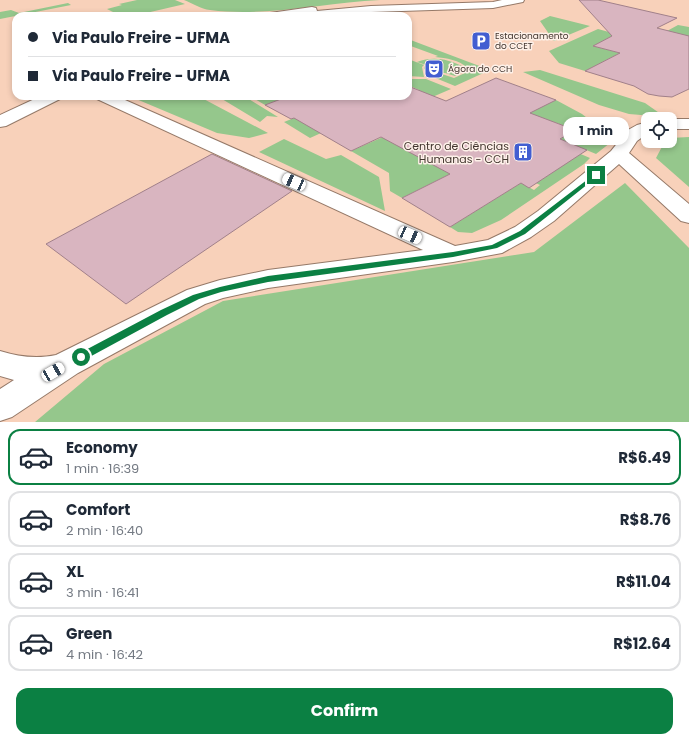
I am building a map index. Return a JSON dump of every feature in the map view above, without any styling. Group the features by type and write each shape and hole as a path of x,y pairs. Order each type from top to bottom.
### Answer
{"street":[{"path":"301,12 347,6 487,0"},
{"path":"347,12 493,5 519,0"},
{"path":"0,110 23,100"},
{"path":"0,122 46,100"},
{"path":"112,100 453,254"},
{"path":"677,124 689,124"},
{"path":"0,408 26,388 67,364 164,312 196,297 268,279 453,254 494,246 523,232 576,191 619,154 625,143 641,130"},
{"path":"619,154 689,216"},
{"path":"0,362 21,369 37,370 52,369 67,364"}],"shaded area":[{"path":"0,0 689,0 689,422 0,422"}],"green space":[{"path":"137,0 175,0 185,4 150,12 113,12 107,9 122,5 119,4"},
{"path":"184,0 380,0 274,11 231,12 210,10"},
{"path":"68,3 71,5 36,12 24,12"},
{"path":"11,10 16,12 12,12 12,17 0,19 0,12"},
{"path":"550,16 590,26 554,41 540,21"},
{"path":"678,25 689,27 689,62 667,31"},
{"path":"598,29 616,34 593,46 620,53 585,71 559,63 549,51"},
{"path":"412,41 490,70 455,86 433,77 435,73 424,69 426,65 417,62 429,59 440,59 462,66 463,70 455,76 439,73 454,78 465,73 467,68 464,65 457,61 435,57 438,56 412,46"},
{"path":"412,60 424,65 422,67 424,77 412,76"},
{"path":"540,70 645,103 658,112 641,112 641,115 629,114 599,105 523,72"},
{"path":"412,79 426,79 451,89 423,101 412,97 412,93 419,90 412,87"},
{"path":"139,100 206,100 268,133 249,138 217,133"},
{"path":"224,100 250,100 278,117 267,116 260,122"},
{"path":"257,100 278,100 265,105"},
{"path":"556,100 582,114 605,132 610,143 596,154 560,139 575,130 554,122 546,126 489,119 549,103"},
{"path":"314,110 341,124 310,138 284,122"},
{"path":"392,133 450,174 402,198 390,191 389,173 351,151"},
{"path":"689,137 689,187 656,158 661,148 677,148 677,138"},
{"path":"284,139 326,159 341,155 379,177 385,211 259,152"},
{"path":"569,149 590,158 584,164 501,220 472,233 458,232 450,227 521,183 534,190 540,185 525,178 541,180 556,170"},
{"path":"625,183 689,248 689,422 35,422 104,364 223,301 534,252"}],"building":[{"path":"579,0 598,0 677,18 657,28 689,36 689,89 672,97 659,96 648,94 634,86 585,71 620,53 593,46 612,36"},
{"name":"Centro de Ciências Humanas - CCH","path":"496,78 556,100 530,113 575,130 560,139 587,150 529,188 521,183 450,227 402,198 450,174 381,137 351,151 294,118 291,119 265,105 278,100 412,100 412,88 446,101"},
{"path":"212,154 292,191 126,304 46,244"}],"place":[{"name":"Estacionamento do CCET","path":"481,41"},
{"name":"Ágora do CCH","path":"434,69"},
{"name":"Centro de Ciências Humanas - CCH","path":"523,152"}],"route":[{"path":"81,357 164,312 196,297 220,290 268,279 453,254 494,246 523,232 546,216 596,175"}]}
